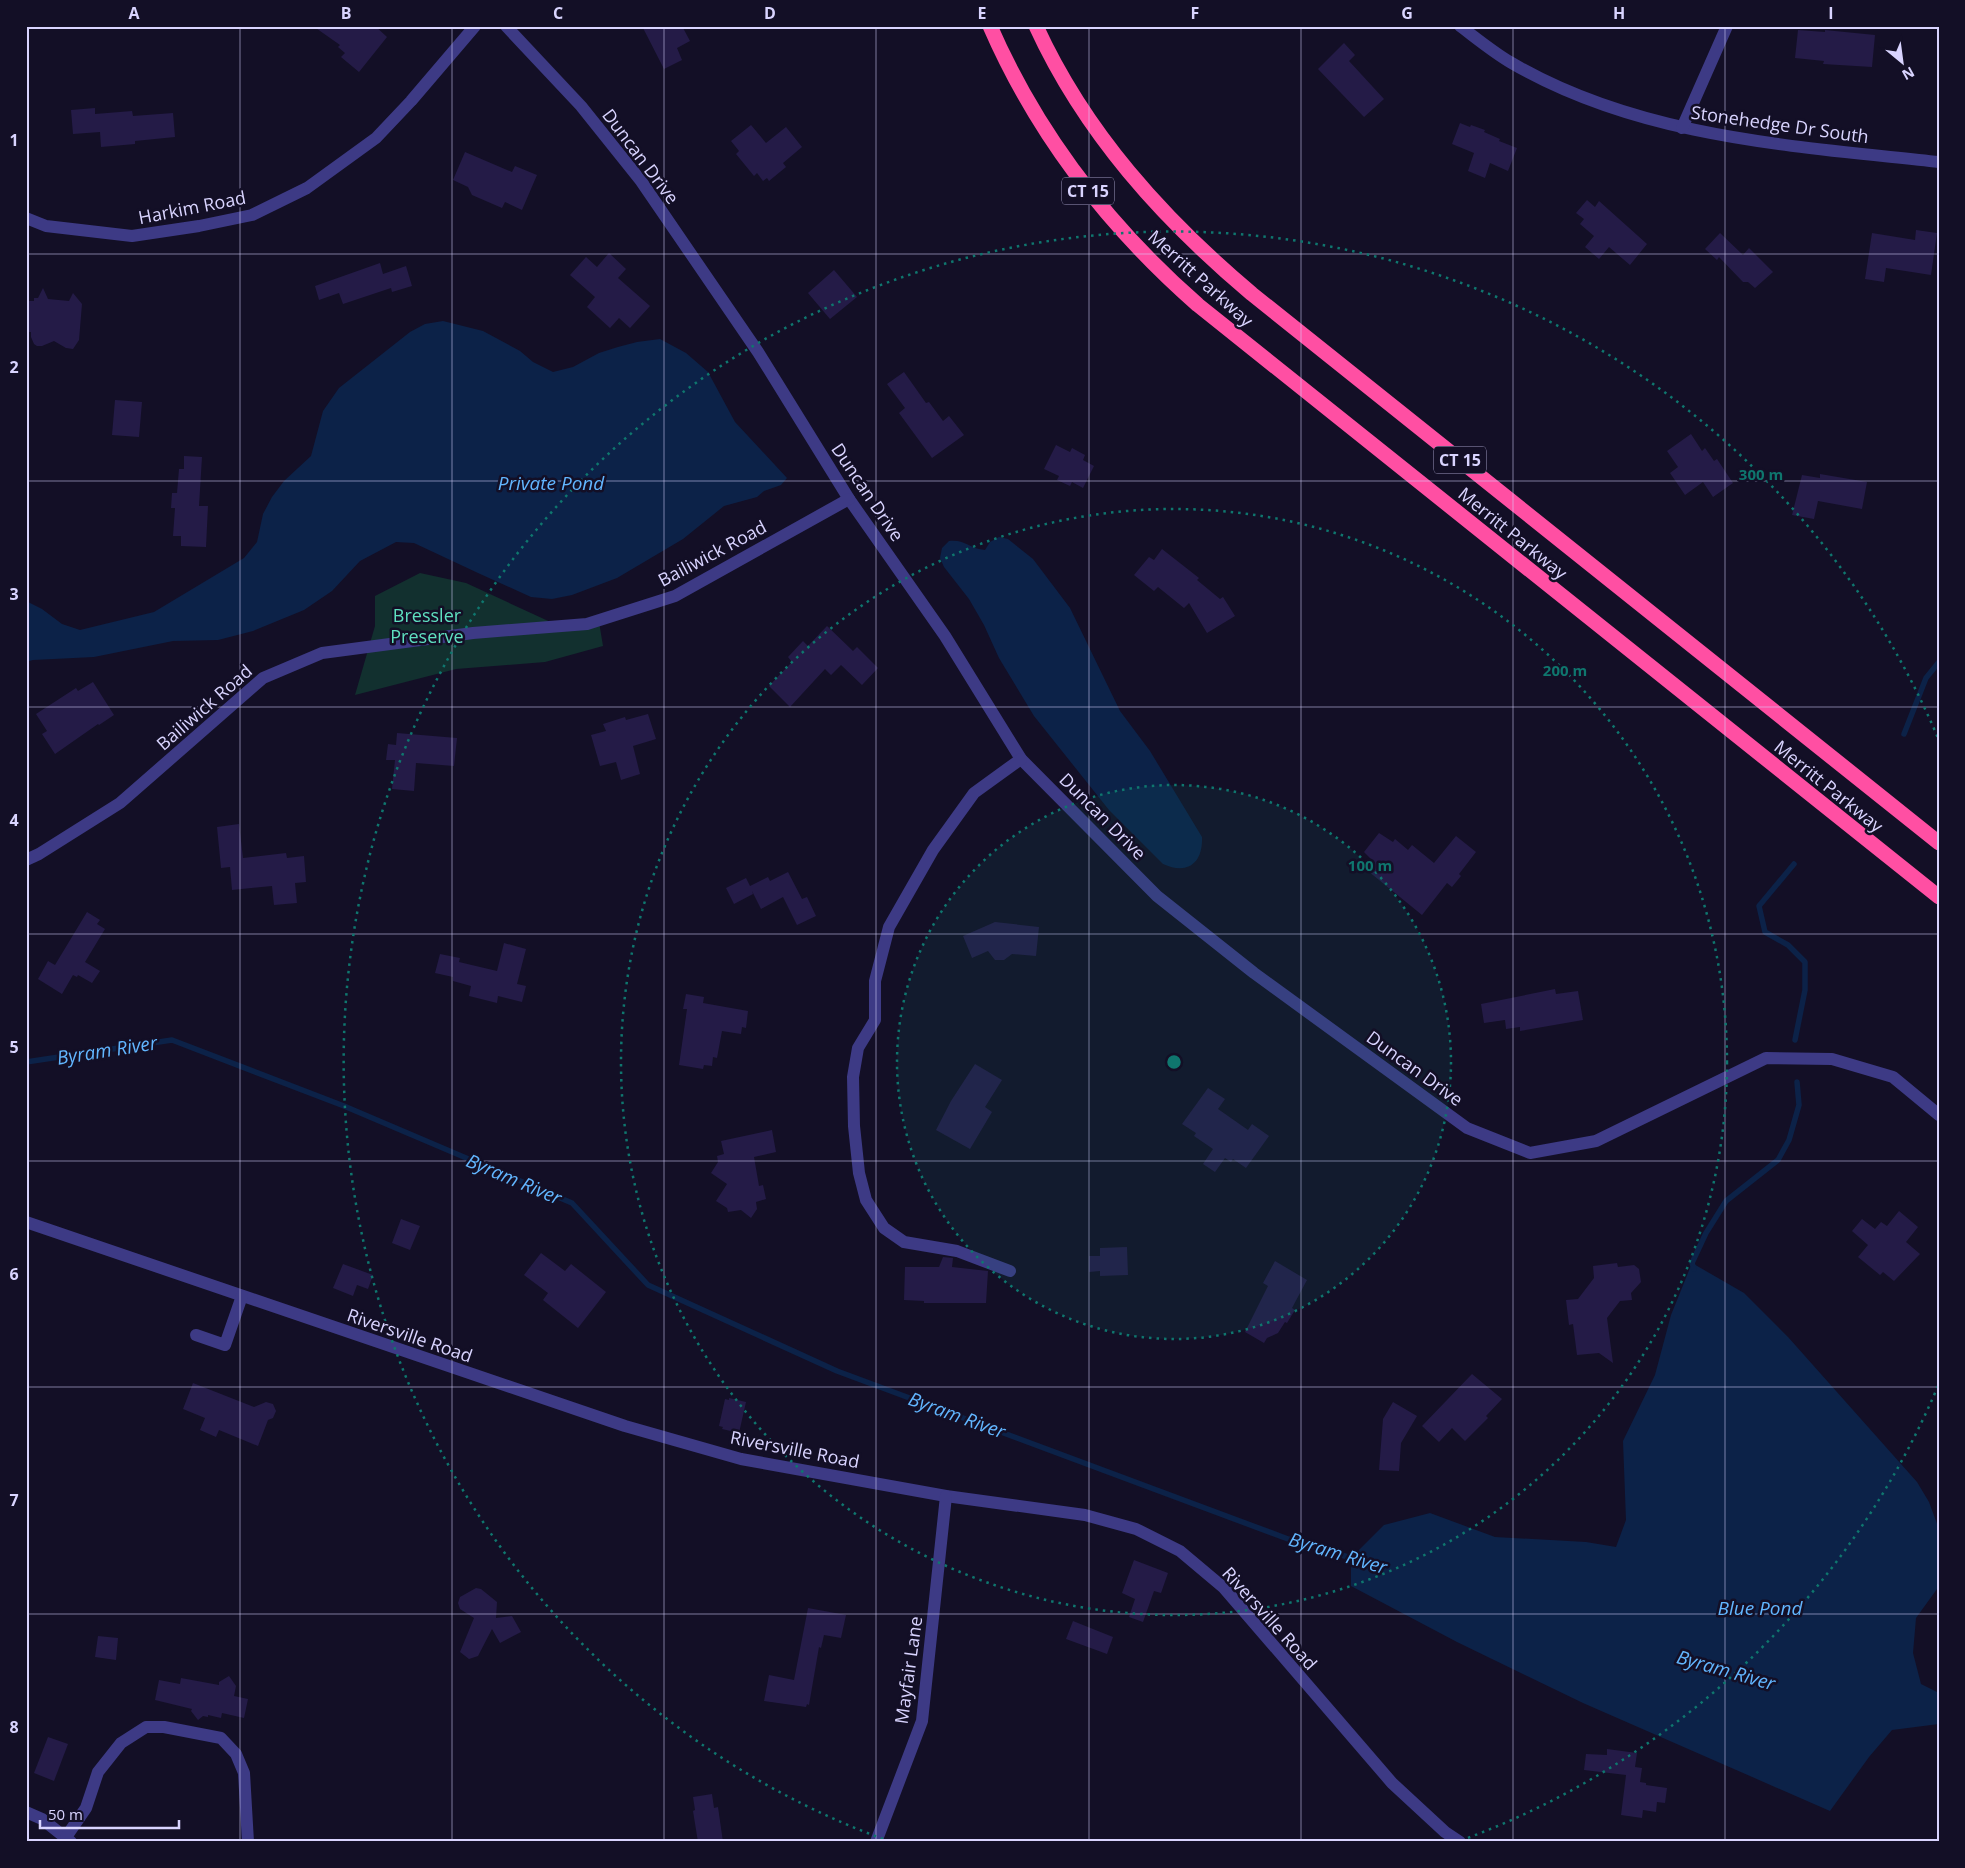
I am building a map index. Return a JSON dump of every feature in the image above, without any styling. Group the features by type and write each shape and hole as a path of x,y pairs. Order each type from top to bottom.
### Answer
{"highway":[{"name":"Merritt Parkway","path":"990,26 1025,97 1062,155 1125,235 1172,282 1204,310 1939,897"},
{"name":"Merritt Parkway","path":"1036,26 1074,96 1111,151 1154,203 1200,250 1271,310 1939,843"}],"street":[{"name":"Harkim Road","path":"26,218 46,226 132,236 199,226 252,215 307,188 376,138 476,26"},
{"name":"Duncan Drive","path":"506,26 581,106 641,181 758,352 849,499 945,636 1021,758 1157,896 1254,973 1466,1128 1530,1154 1596,1141 1766,1058 1832,1059 1893,1077 1939,1115"},
{"name":"Stonehedge Dr South","path":"1460,26 1509,61 1563,88 1624,111 1682,128 1750,141 1939,162"},
{"path":"1682,128 1727,26"},
{"name":"Bailiwick Road","path":"26,860 120,803 263,678 322,653 473,633 587,624 675,596 849,499"},
{"path":"1010,1271 957,1251 904,1242 884,1228 866,1200 859,1173 855,1136 853,1077 858,1048 875,1020 875,981 889,927 933,850 974,793 1021,758"},
{"name":"Riversville Road","path":"26,1222 625,1426 741,1459 946,1496 1085,1515 1136,1529 1180,1551 1224,1588 1392,1783 1445,1832 1460,1842"},
{"path":"196,1335 225,1345 242,1296"},
{"name":"Mayfair Lane","path":"876,1842 922,1721 946,1496"},
{"path":"26,1812 42,1819 69,1839 86,1808 98,1772 122,1743 146,1727 164,1728 221,1738 236,1754 244,1773 248,1842"}],"green space":[{"name":"Bressler Preserve","path":"420,573 466,583 557,625 598,616 603,646 545,662 456,669 355,695 375,626 375,596"}],"water":[{"name":"Private Pond","path":"443,321 483,331 553,372 573,367 599,353 618,347 660,339 686,353 708,372 735,422 787,478 781,485 764,491 757,497 724,506 683,539 617,578 572,595 552,599 531,597 414,543 396,542 360,561 332,591 304,610 253,631 218,640 173,641 94,657 26,662 26,601 42,609 62,624 80,630 154,612 244,558 257,542 263,514 272,497 284,481 311,456 323,411 339,388 410,332 425,324"},
{"path":"999,537 1008,539 1033,559 1070,608 1120,711 1150,751 1202,837 1200,854 1192,865 1179,868 1163,864 1109,810 1034,716 999,658 984,625 969,599 944,567 940,558 942,548 949,541 959,541 985,550 990,542"},
{"name":"Blue Pond","path":"1692,1263 1744,1293 1788,1337 1917,1482 1929,1502 1939,1529 1937,1589 1916,1618 1913,1653 1921,1684 1939,1693 1939,1724 1892,1730 1869,1757 1830,1811 1583,1703 1457,1642 1351,1586 1351,1558 1384,1525 1430,1513 1495,1537 1586,1542 1616,1547 1626,1520 1623,1441 1655,1375 1671,1315"}],"building":[{"path":"313,26 375,26 387,37 359,72 341,57 345,53 338,47 340,45"},
{"path":"642,26 682,26 690,41 677,48 682,60 664,69"},
{"path":"1798,30 1825,32 1825,30 1875,35 1872,67 1823,64 1824,61 1795,58"},
{"path":"1344,43 1355,55 1349,61 1384,99 1364,117 1318,69"},
{"path":"95,108 95,114 132,111 133,116 173,113 175,137 135,141 135,144 101,147 100,132 73,134 71,110"},
{"path":"1460,123 1485,130 1484,132 1500,139 1499,141 1517,148 1508,171 1490,163 1485,178 1468,171 1474,153 1452,144"},
{"path":"751,125 766,143 786,127 802,147 783,163 786,167 769,181 767,178 763,181 757,173 754,176 736,154 739,151 731,141"},
{"path":"465,152 512,172 515,166 537,175 522,210 505,202 502,208 472,195 468,187 453,180"},
{"path":"1587,200 1595,207 1599,201 1647,244 1630,265 1609,247 1599,259 1585,247 1594,236 1580,224 1584,219 1576,213"},
{"path":"1916,230 1937,233 1931,275 1886,268 1884,282 1865,279 1872,233 1915,240"},
{"path":"1720,233 1743,255 1749,248 1773,272 1755,288 1748,282 1743,282 1719,257 1717,260 1705,249"},
{"path":"609,253 626,269 618,278 650,306 630,328 619,318 610,328 587,307 595,297 570,275 586,257 597,267"},
{"path":"380,263 383,274 406,266 412,286 392,292 391,288 343,304 339,293 319,300 315,286"},
{"path":"834,270 857,297 830,319 808,293"},
{"path":"43,288 48,299 69,301 73,293 82,304 79,340 73,349 66,348 54,341 37,346 31,337 31,332 26,332 26,301 34,301 34,298 38,298"},
{"path":"904,372 926,403 929,402 943,421 949,416 964,435 932,458 899,413 905,408 887,384"},
{"path":"115,400 142,402 139,437 112,435"},
{"path":"1691,434 1702,451 1705,448 1714,461 1717,459 1733,483 1713,497 1703,482 1685,495 1670,473 1678,467 1667,451"},
{"path":"1056,445 1070,452 1072,448 1085,455 1083,460 1094,466 1083,488 1072,482 1070,486 1057,480 1059,476 1044,469"},
{"path":"184,456 202,457 199,506 208,506 206,547 181,546 181,536 173,536 175,508 171,508 172,493 177,493 179,469 184,469"},
{"path":"1820,474 1867,482 1862,509 1818,501 1814,519 1792,515 1802,475 1820,478"},
{"path":"1162,549 1199,578 1197,580 1220,599 1223,597 1235,616 1207,633 1189,603 1184,608 1158,587 1154,591 1134,575 1149,557 1154,560"},
{"path":"827,626 853,651 857,647 878,668 862,685 841,665 831,675 825,669 790,707 769,686 792,662 788,657 803,641 808,646"},
{"path":"93,682 114,715 55,754 42,734 47,731 36,714 76,688 78,691"},
{"path":"648,714 656,739 633,746 640,774 621,780 616,762 600,766 591,735 606,731 603,724 625,717 626,720"},
{"path":"397,733 457,738 454,766 416,763 414,791 392,789 395,760 386,760 388,744 396,745"},
{"path":"239,824 243,858 286,853 287,858 304,856 306,882 295,883 297,903 274,905 272,886 232,890 230,867 221,868 217,827"},
{"path":"1379,833 1393,842 1395,839 1408,850 1412,845 1434,863 1456,836 1476,852 1459,874 1461,876 1452,887 1447,883 1422,915 1368,871 1375,863 1364,852"},
{"path":"788,872 802,899 807,897 816,916 797,925 783,897 761,909 752,891 753,894 734,904 726,888 746,878 750,886 768,877 770,881"},
{"path":"87,912 100,920 97,924 105,929 85,962 100,971 92,983 78,975 77,977 73,975 62,994 38,979 48,961 55,965"},
{"path":"995,922 1039,927 1036,956 1012,954 1004,960 995,960 988,951 972,958 963,936"},
{"path":"504,943 526,949 517,984 526,986 522,1002 498,996 497,1003 469,996 471,986 453,981 453,977 435,973 440,954 460,958 459,962 497,971"},
{"path":"1555,989 1556,994 1578,991 1583,1020 1520,1031 1520,1027 1506,1029 1505,1020 1484,1023 1481,1004"},
{"path":"686,994 704,997 703,1003 748,1011 746,1028 742,1027 741,1034 722,1031 717,1058 713,1057 712,1066 704,1065 703,1069 679,1065 687,1009 683,1009"},
{"path":"975,1064 1002,1080 985,1107 992,1112 970,1149 936,1130 951,1101"},
{"path":"1208,1088 1225,1099 1218,1109 1248,1130 1252,1124 1269,1136 1246,1168 1233,1159 1231,1162 1225,1158 1215,1172 1203,1164 1213,1149 1194,1136 1196,1133 1182,1124"},
{"path":"772,1130 776,1152 754,1157 759,1186 763,1185 766,1199 756,1202 757,1209 751,1218 741,1210 728,1212 727,1208 716,1201 727,1184 711,1173 718,1162 717,1156 724,1154 721,1141"},
{"path":"1899,1211 1918,1227 1906,1242 1920,1254 1894,1281 1883,1272 1880,1275 1858,1257 1868,1245 1852,1231 1862,1219 1875,1229 1881,1222 1887,1226"},
{"path":"401,1219 420,1226 410,1250 392,1243"},
{"path":"1127,1247 1128,1275 1100,1276 1100,1271 1089,1272 1089,1256 1100,1256 1100,1248"},
{"path":"541,1253 565,1271 571,1264 606,1292 578,1328 543,1300 548,1293 524,1275"},
{"path":"943,1257 953,1258 952,1267 988,1271 986,1303 924,1303 924,1301 904,1300 905,1267 939,1267"},
{"path":"1275,1261 1307,1280 1292,1308 1295,1310 1287,1323 1285,1322 1278,1333 1267,1338 1264,1343 1245,1332 1268,1286 1263,1283"},
{"path":"1617,1263 1618,1267 1634,1265 1639,1269 1641,1282 1631,1293 1632,1300 1620,1301 1607,1318 1613,1363 1599,1353 1577,1355 1573,1324 1569,1325 1566,1300 1578,1299 1594,1278 1593,1266"},
{"path":"343,1264 373,1275 368,1289 357,1285 353,1296 333,1288"},
{"path":"1472,1374 1502,1399 1486,1416 1488,1418 1465,1441 1452,1428 1439,1442 1422,1426"},
{"path":"193,1383 254,1407 266,1402 273,1404 276,1411 273,1418 268,1420 258,1446 219,1430 216,1437 200,1430 205,1418 183,1409"},
{"path":"729,1398 746,1402 739,1433 722,1429 723,1427 719,1426 725,1399 729,1400"},
{"path":"1393,1402 1417,1416 1401,1443 1399,1471 1379,1470 1383,1419"},
{"path":"1134,1560 1168,1573 1161,1593 1154,1591 1143,1622 1129,1617 1135,1599 1122,1593"},
{"path":"476,1588 481,1589 497,1602 496,1618 512,1616 521,1632 500,1643 492,1629 478,1656 469,1659 460,1652 474,1618 460,1609 458,1603 460,1597"},
{"path":"808,1608 846,1615 841,1638 824,1635 821,1648 819,1647 809,1705 807,1704 806,1707 764,1701 769,1675 794,1680"},
{"path":"1073,1621 1113,1637 1107,1654 1066,1639"},
{"path":"98,1636 118,1638 116,1660 95,1657"},
{"path":"229,1676 236,1686 234,1696 248,1699 244,1718 222,1713 221,1718 208,1715 208,1717 203,1716 198,1720 191,1711 192,1709 155,1700 159,1680 180,1684 181,1678 219,1685 219,1682"},
{"path":"48,1737 68,1744 54,1781 34,1773"},
{"path":"1607,1749 1637,1753 1635,1767 1642,1768 1640,1782 1646,1783 1646,1785 1667,1788 1665,1803 1657,1802 1656,1812 1643,1810 1642,1818 1621,1815 1626,1775 1584,1770 1586,1754 1607,1755"},
{"path":"712,1794 714,1808 718,1807 723,1842 698,1842 693,1811 695,1810 693,1797"}],"waterway":[{"path":"1904,734 1926,678 1939,662"},
{"path":"1794,864 1759,906 1765,932 1788,945 1805,962 1805,990 1795,1040"},
{"name":"Byram River","path":"26,1062 172,1040 344,1106 572,1203 648,1285 837,1371 1288,1539 1358,1560"},
{"path":"1694,1269 1692,1263 1706,1233 1726,1201 1778,1160 1789,1140 1799,1105 1797,1082"}]}
